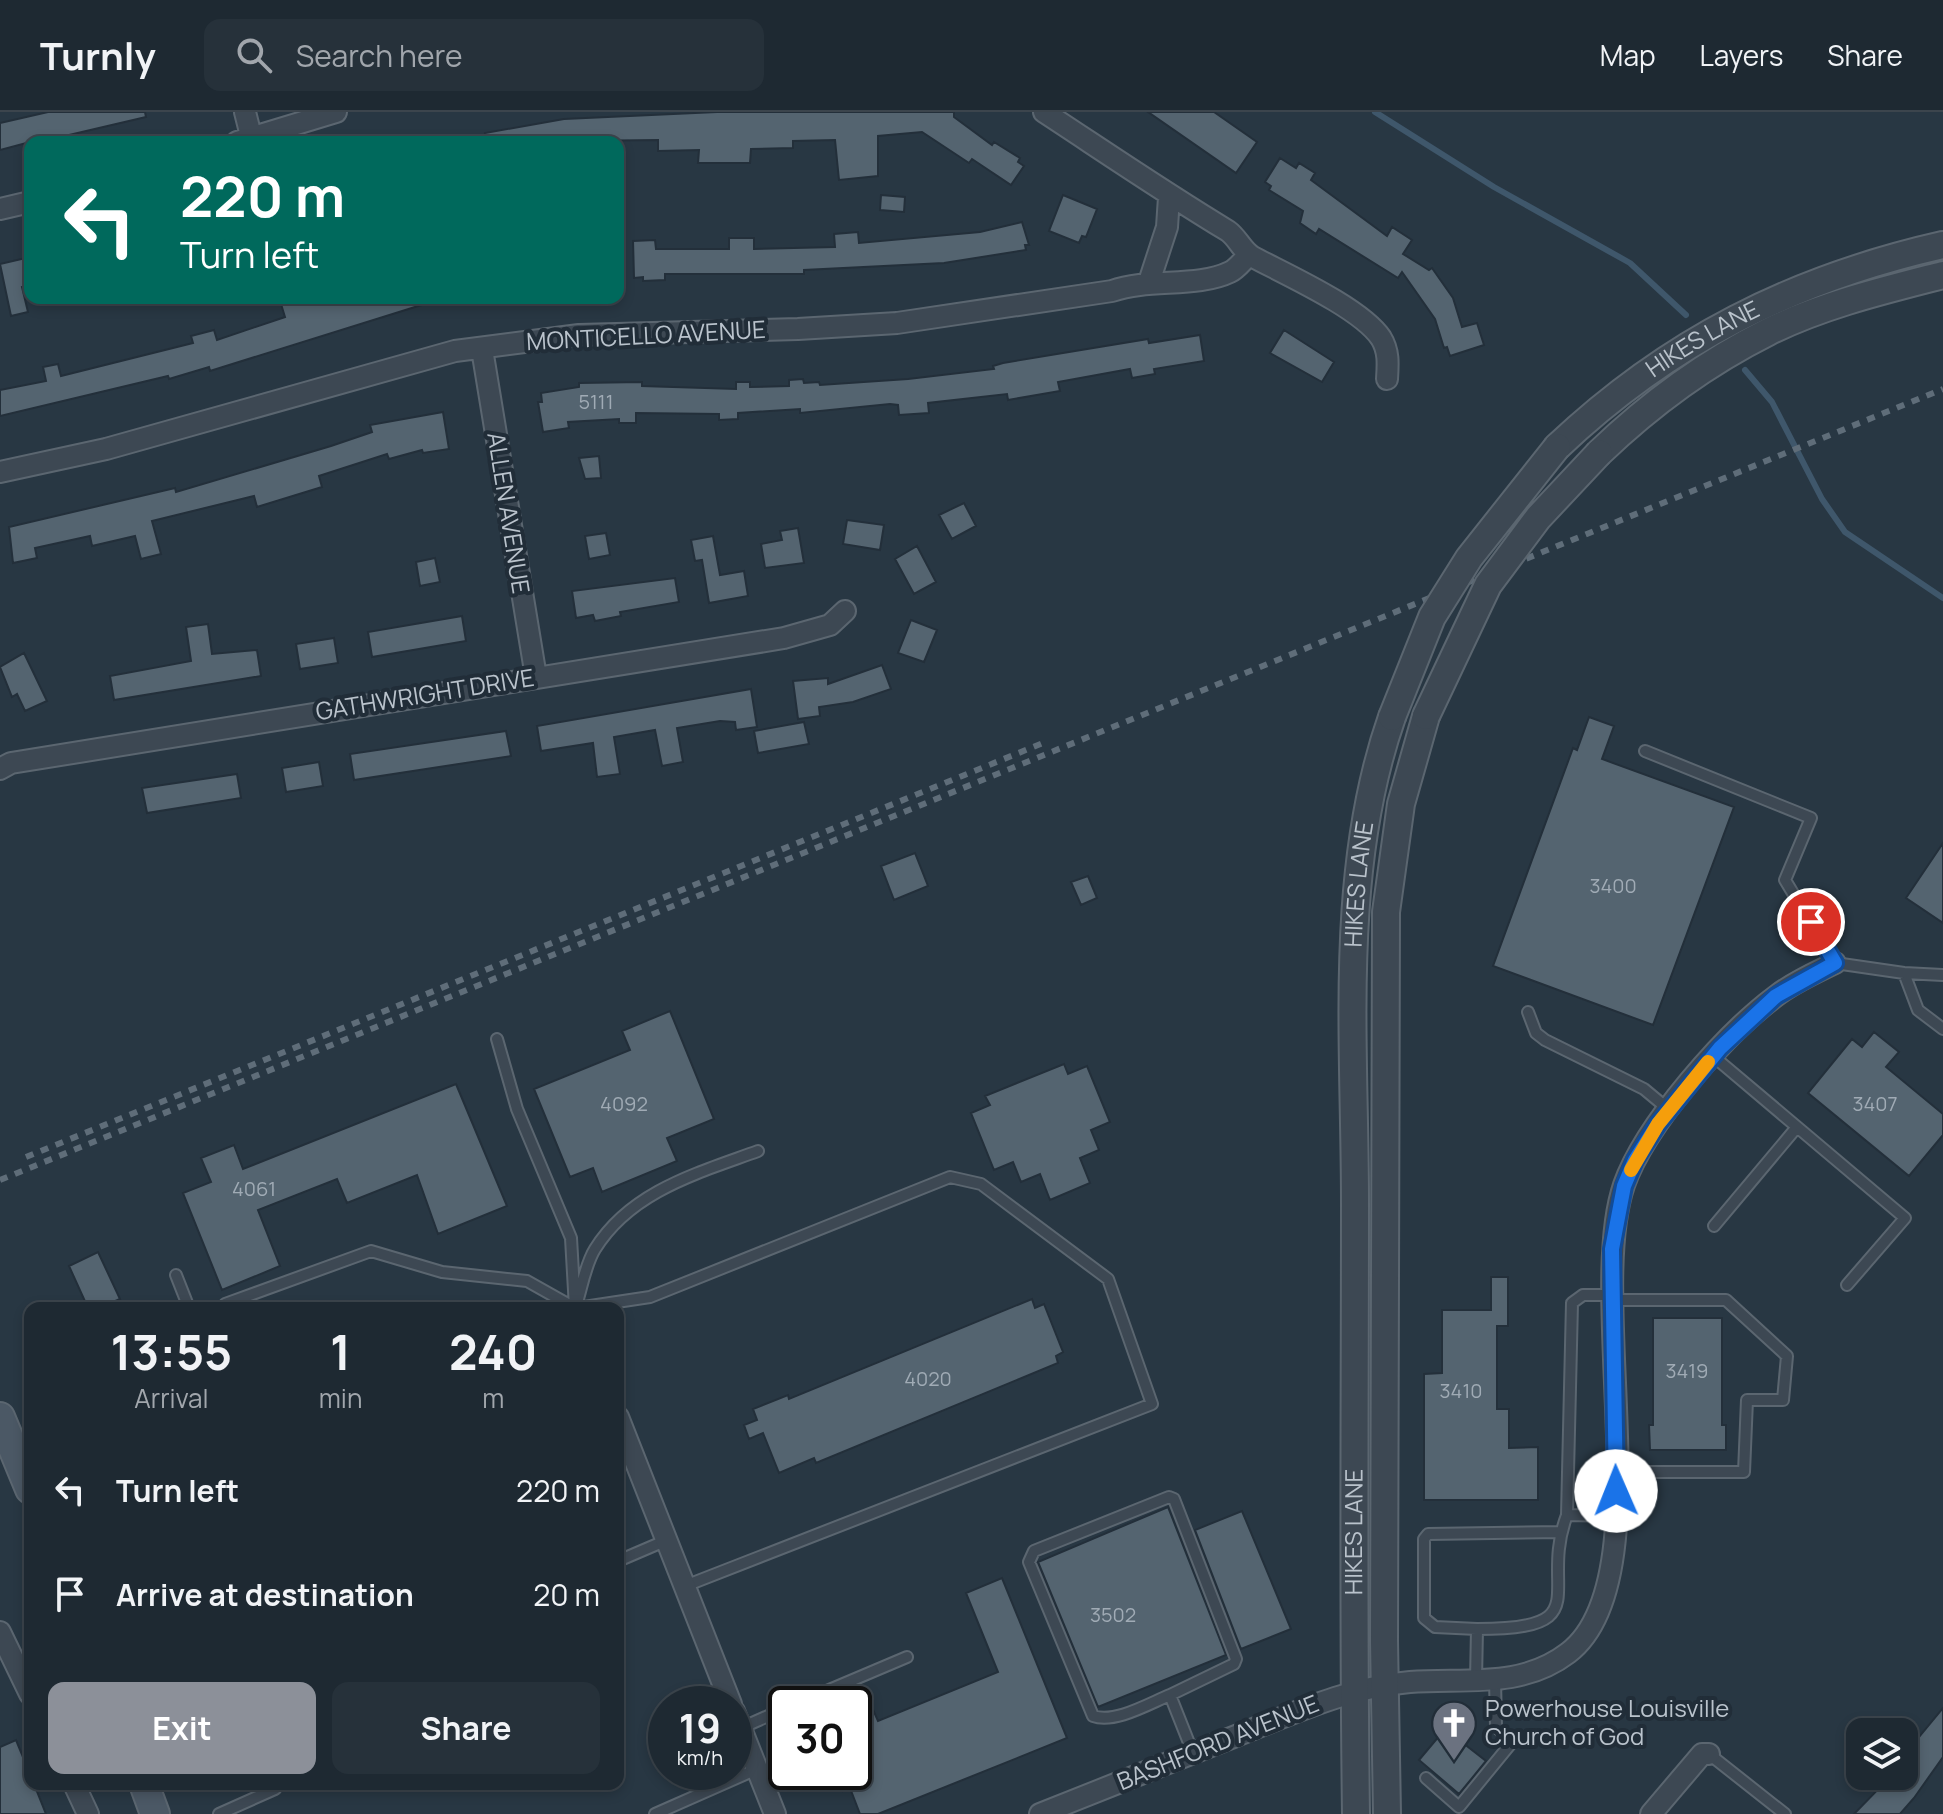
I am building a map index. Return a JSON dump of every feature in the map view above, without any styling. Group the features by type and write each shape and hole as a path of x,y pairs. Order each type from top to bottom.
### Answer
{"main road":[{"path":"0,1417 24,1475"},
{"path":"146,1790 155,1814"}],"street":[{"path":"244,136 245,112"},
{"path":"254,136 336,112"},
{"path":"1044,112 1169,197 1232,234 1249,255 1280,269 1374,330 1386,349 1387,379"},
{"path":"1149,282 1167,227 1169,197"},
{"path":"0,209 24,203"},
{"name":"HIKES LANE","path":"1356,1814 1352,1693 1355,921 1371,794 1379,754 1392,717 1439,605 1469,558 1557,447 1641,376 1728,321 1846,270 1943,245"},
{"name":"MONTICELLO AVENUE","path":"0,472 121,445 408,363 482,349 579,335 897,323 1005,309 1149,282 1230,272 1249,255"},
{"name":"HIKES LANE","path":"1387,1814 1386,912 1401,804 1426,716 1488,585 1538,518 1599,453 1661,397 1768,332 1818,312 1943,275"},
{"name":"ALLEN AVENUE","path":"482,349 536,677"},
{"name":"GATHWRIGHT DRIVE","path":"0,769 11,763 815,632 830,625 845,611"},
{"name":"BASHFORD AVENUE","path":"1040,1814 1352,1693 1409,1682 1486,1680 1533,1673 1566,1654 1587,1633 1605,1600 1615,1516 1612,1249 1624,1186 1635,1160 1713,1056 1776,996 1835,963"},
{"path":"624,1432 724,1686"},
{"path":"0,1634 24,1682"},
{"path":"1651,1814 1702,1754 1709,1754"},
{"path":"752,1757 775,1814"},
{"path":"77,1790 88,1814"}],"lane":[{"path":"1645,751 1811,818 1785,880 1835,963 1943,975"},
{"path":"1904,973 1918,1010 1943,1029"},
{"path":"1528,1012 1536,1033 1545,1040 1644,1089 1670,1110"},
{"path":"497,1039 517,1109 571,1238 576,1302"},
{"path":"1713,1056 1905,1218 1847,1285"},
{"path":"1714,1226 1797,1127"},
{"path":"578,1302 594,1250 628,1212 664,1186 758,1151"},
{"path":"616,1302 650,1297 950,1177 981,1184 1108,1279 1152,1404 685,1586"},
{"path":"231,1302 371,1251 442,1272 527,1281 565,1302"},
{"path":"176,1275 187,1302"},
{"path":"1561,1532 1428,1534 1424,1539 1424,1618 1435,1627 1477,1629 1537,1626 1551,1615 1558,1601 1561,1532 1567,1515 1572,1303 1583,1295 1726,1300 1787,1356 1783,1400 1747,1400 1744,1472 1615,1472"},
{"path":"1169,1497 1174,1499 1236,1659 1234,1664 1170,1695 1126,1712 1100,1719 1093,1716 1029,1562 1034,1551 1169,1497"},
{"path":"1567,1515 1615,1516"},
{"path":"624,1558 667,1540"},
{"path":"1426,1778 1459,1807 1513,1741 1496,1727 1477,1629"},
{"path":"839,1686 907,1657"},
{"path":"1170,1695 1193,1753"},
{"path":"1709,1754 1785,1814"},
{"path":"655,1814 757,1769"},
{"path":"219,1814 273,1790"}],"building":[{"path":"48,112 145,112 146,117 65,136 24,136 24,144 0,150 0,123"},
{"path":"717,112 954,112 954,117 992,145 994,142 1020,158 1018,162 1024,166 1011,185 972,159 969,163 922,132 878,136 878,176 839,180 835,140 793,141 793,148 751,149 750,163 698,163 699,150 658,151 658,140 624,140 624,136 485,136 485,133 564,119"},
{"path":"1148,112 1214,112 1257,142 1236,173"},
{"path":"1280,158 1296,168 1299,163 1315,173 1311,180 1387,236 1392,227 1412,240 1403,254 1429,270 1432,268 1453,298 1462,327 1477,323 1484,345 1450,356 1447,347 1444,348 1435,319 1402,272 1398,278 1319,229 1316,234 1300,223 1303,211 1269,190 1271,186 1265,182"},
{"path":"881,195 905,197 904,212 880,210"},
{"path":"1063,195 1097,209 1086,237 1082,236 1079,243 1049,231"},
{"path":"1022,222 1029,245 1025,245 1026,250 944,263 804,270 804,274 665,274 665,280 643,281 643,277 634,278 633,241 655,240 656,249 729,249 729,238 754,238 754,249 835,247 834,234 858,232 859,243 980,232"},
{"path":"24,258 22,287 28,312 11,316 0,264"},
{"path":"281,304 425,304 210,371 209,367 169,379 168,376 0,416 0,390 46,381 43,367 58,364 61,376 193,343 191,336 214,330 217,340 285,317"},
{"path":"1284,330 1334,362 1322,382 1270,353"},
{"path":"1200,335 1204,361 1154,369 1155,374 1132,378 1130,369 1058,382 1060,391 1008,400 1007,394 928,403 929,413 899,415 898,405 890,404 800,413 800,409 738,413 738,419 719,420 719,414 636,413 636,423 619,423 619,419 568,422 569,428 543,432 538,402 542,402 541,393 579,387 579,383 642,382 642,386 736,389 736,382 750,382 750,387 789,386 789,380 803,379 804,383 819,382 820,385 908,379 994,369 993,366 1003,363 1148,339 1149,343"},
{"path":"443,412 449,449 423,453 422,450 389,459 387,454 319,476 322,487 257,507 254,496 152,521 161,554 141,559 135,536 92,546 90,536 35,548 37,558 13,563 9,527 175,488 176,492 372,432 370,425"},
{"path":"599,456 601,478 585,479 579,458"},
{"path":"964,503 976,526 952,539 939,515"},
{"path":"847,520 884,525 880,550 843,544"},
{"path":"798,528 804,563 765,568 761,544 782,540 780,531"},
{"path":"606,533 610,555 589,559 585,536"},
{"path":"713,536 720,575 744,571 748,596 709,603 702,560 695,561 691,540"},
{"path":"917,546 936,582 914,594 895,559"},
{"path":"435,558 440,582 420,586 416,562"},
{"path":"675,578 679,602 620,612 621,616 595,621 593,615 576,618 572,591"},
{"path":"462,616 466,641 372,657 368,632"},
{"path":"911,620 937,630 924,662 898,653"},
{"path":"208,624 212,654 257,650 261,676 114,700 110,676 191,661 186,627"},
{"path":"334,638 338,663 300,669 296,644"},
{"path":"24,653 47,701 25,711 17,694 12,697 0,667"},
{"path":"882,665 891,689 853,702 819,707 820,716 798,719 793,681 828,678 828,684"},
{"path":"751,689 757,727 736,730 735,722 720,721 677,728 683,762 662,766 655,730 614,737 620,774 597,777 593,743 541,751 537,726"},
{"path":"1589,717 1614,726 1602,759 1734,807 1653,1025 1493,966 1573,748 1577,750"},
{"path":"804,722 809,744 758,753 754,731"},
{"path":"506,731 511,756 354,780 350,754"},
{"path":"319,762 323,786 286,792 282,768"},
{"path":"237,774 241,798 147,813 142,788"},
{"path":"1943,843 1943,923 1906,898"},
{"path":"915,853 928,886 894,900 881,866"},
{"path":"1088,876 1097,898 1081,905 1071,882"},
{"path":"670,1011 714,1119 667,1138 677,1161 602,1192 593,1168 570,1177 534,1089 630,1050 622,1031"},
{"path":"1874,1032 1899,1052 1886,1067 1943,1114 1943,1135 1909,1176 1808,1093 1852,1039 1862,1047"},
{"path":"1064,1064 1068,1074 1087,1066 1110,1122 1091,1130 1099,1150 1080,1158 1090,1183 1050,1200 1040,1174 1021,1182 1013,1162 994,1170 971,1113 990,1105 985,1096"},
{"path":"456,1084 507,1206 438,1234 417,1175 347,1203 337,1179 258,1210 280,1266 222,1290 183,1193 211,1182 201,1158 234,1145 243,1169"},
{"path":"98,1252 120,1299 85,1302 69,1266"},
{"path":"1491,1277 1508,1277 1508,1326 1497,1326 1497,1409 1509,1409 1509,1448 1538,1447 1538,1500 1424,1500 1424,1374 1442,1373 1442,1310 1491,1310"},
{"path":"1032,1299 1035,1308 1044,1304 1063,1352 1056,1356 1058,1363 816,1463 814,1458 779,1473 763,1433 749,1439 744,1425 757,1420 753,1409 788,1395 789,1399"},
{"path":"1653,1318 1722,1318 1722,1425 1726,1425 1726,1450 1650,1450 1649,1425 1653,1425"},
{"path":"1168,1507 1226,1655 1098,1707 1038,1562"},
{"path":"1242,1511 1291,1629 1241,1649 1195,1530"},
{"path":"1002,1578 1067,1738 878,1814 860,1814 851,1790 872,1790 872,1707 878,1721 998,1672 966,1593"},
{"path":"1943,1708 1943,1757 1914,1798 1900,1814 1854,1814 1877,1790 1918,1790 1918,1738"},
{"name":"Powerhouse Louisville Church of God","path":"1445,1729 1486,1761 1459,1794 1419,1760"},
{"path":"16,1740 24,1759 24,1790 36,1790 46,1814 0,1814 0,1747"}],"waterway":[{"path":"1375,112 1494,187 1630,263 1686,315"},
{"path":"1745,370 1772,402 1822,499 1845,532 1943,598"}],"railway":[{"path":"0,1180 1943,389"},
{"path":"26,1157 1048,741"}],"slow traffic":[{"path":"1631,1170 1658,1124 1708,1062"}],"place":[{"name":"Powerhouse Louisville Church of God","path":"1454,1762"}],"route":[{"path":"1616,1491 1612,1249 1624,1186 1635,1160 1658,1124 1720,1048 1776,996 1835,963 1811,922"}]}
